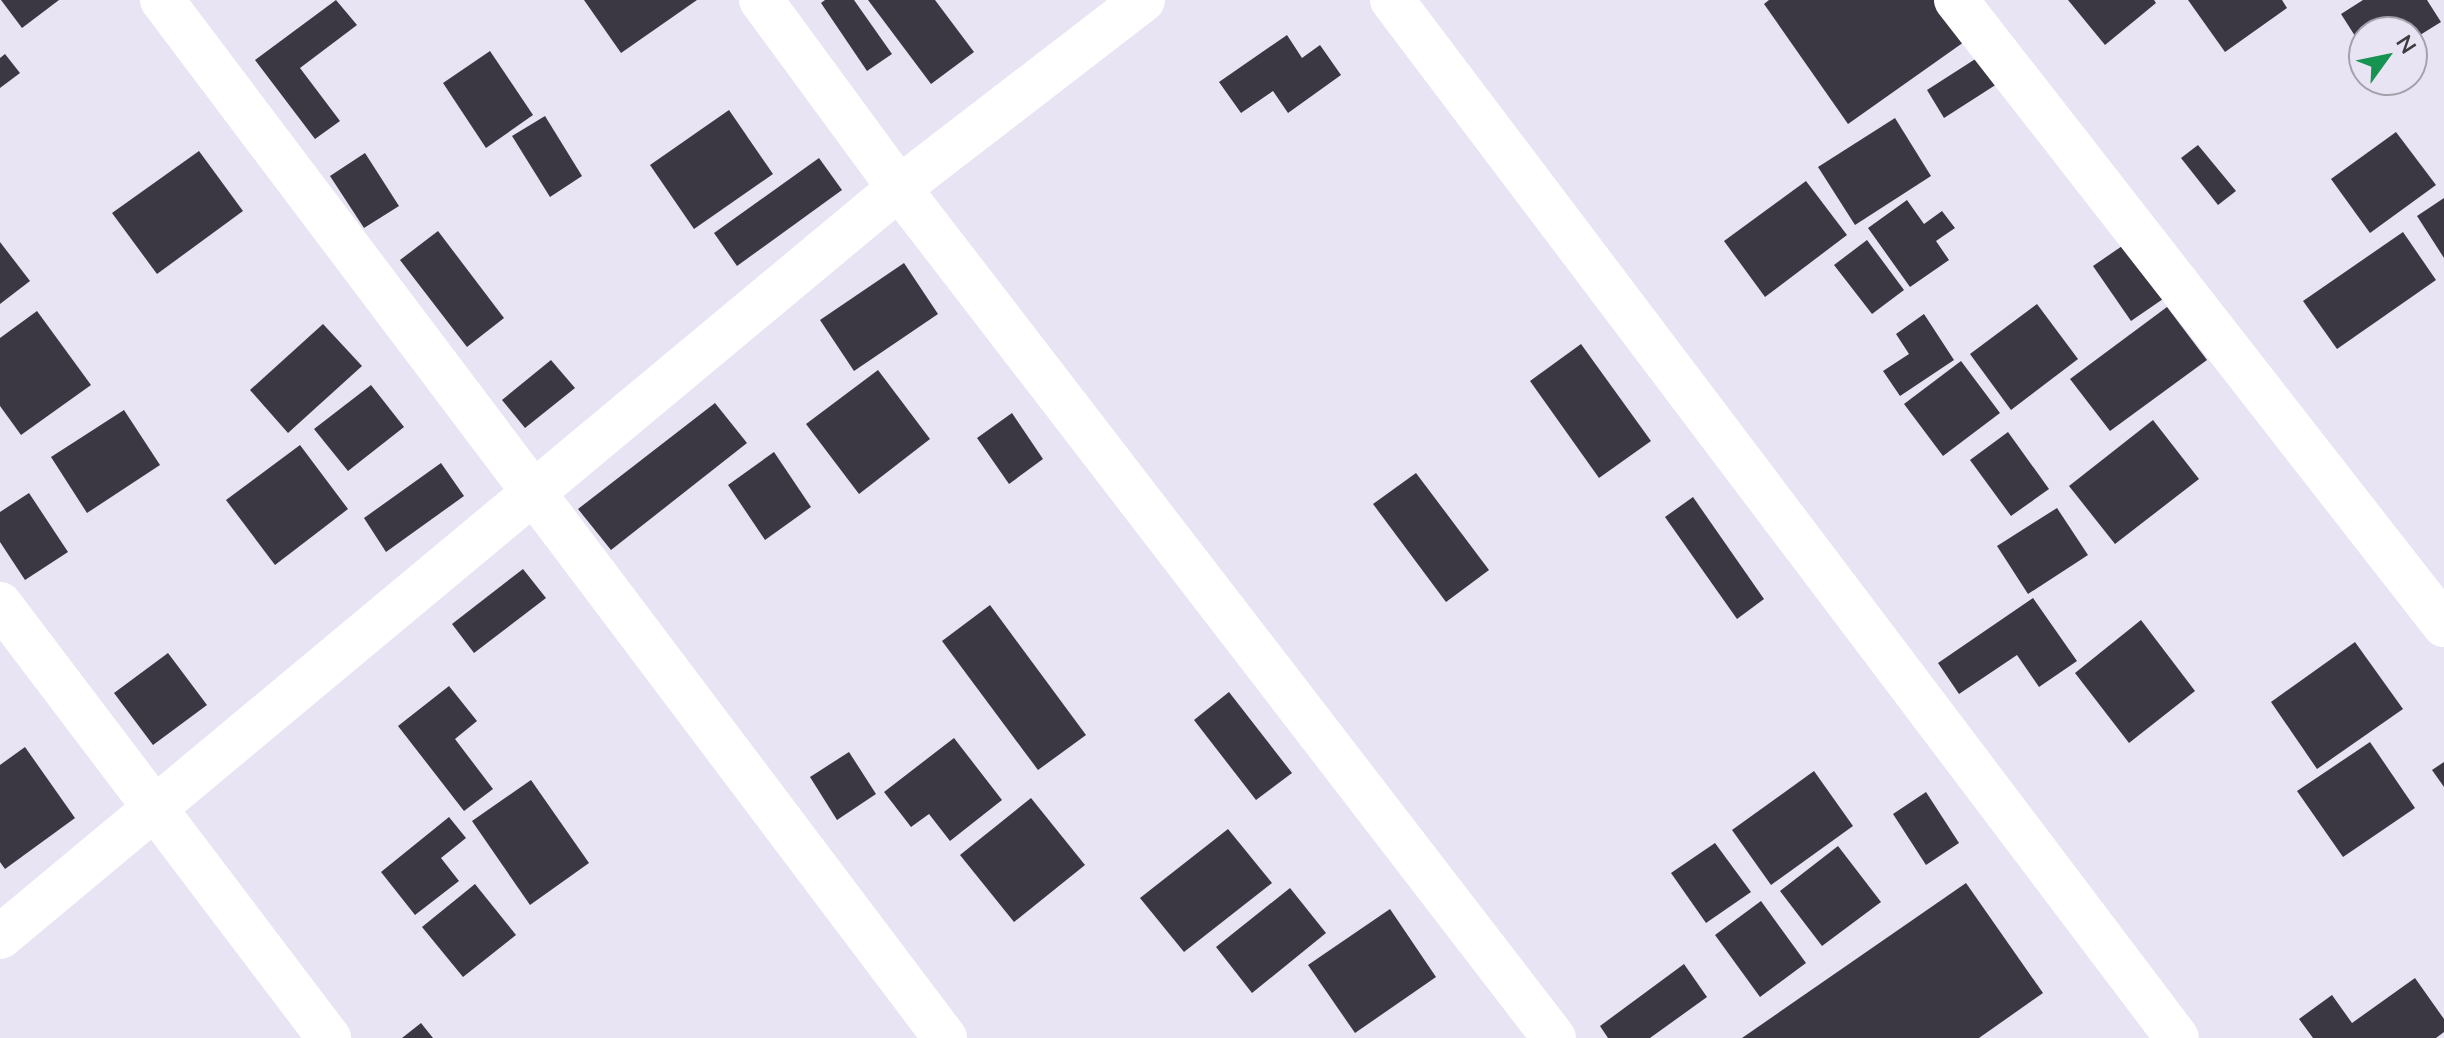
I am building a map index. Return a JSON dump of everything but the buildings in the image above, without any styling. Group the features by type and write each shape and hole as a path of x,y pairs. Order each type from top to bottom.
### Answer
{"street":[{"path":"162,0 945,1038"},
{"path":"761,0 899,188 1554,1038"},
{"path":"0,937 899,188 1143,0"},
{"path":"1392,0 2177,1038"},
{"path":"1956,0 2444,625"},
{"path":"0,604 329,1038"}]}
